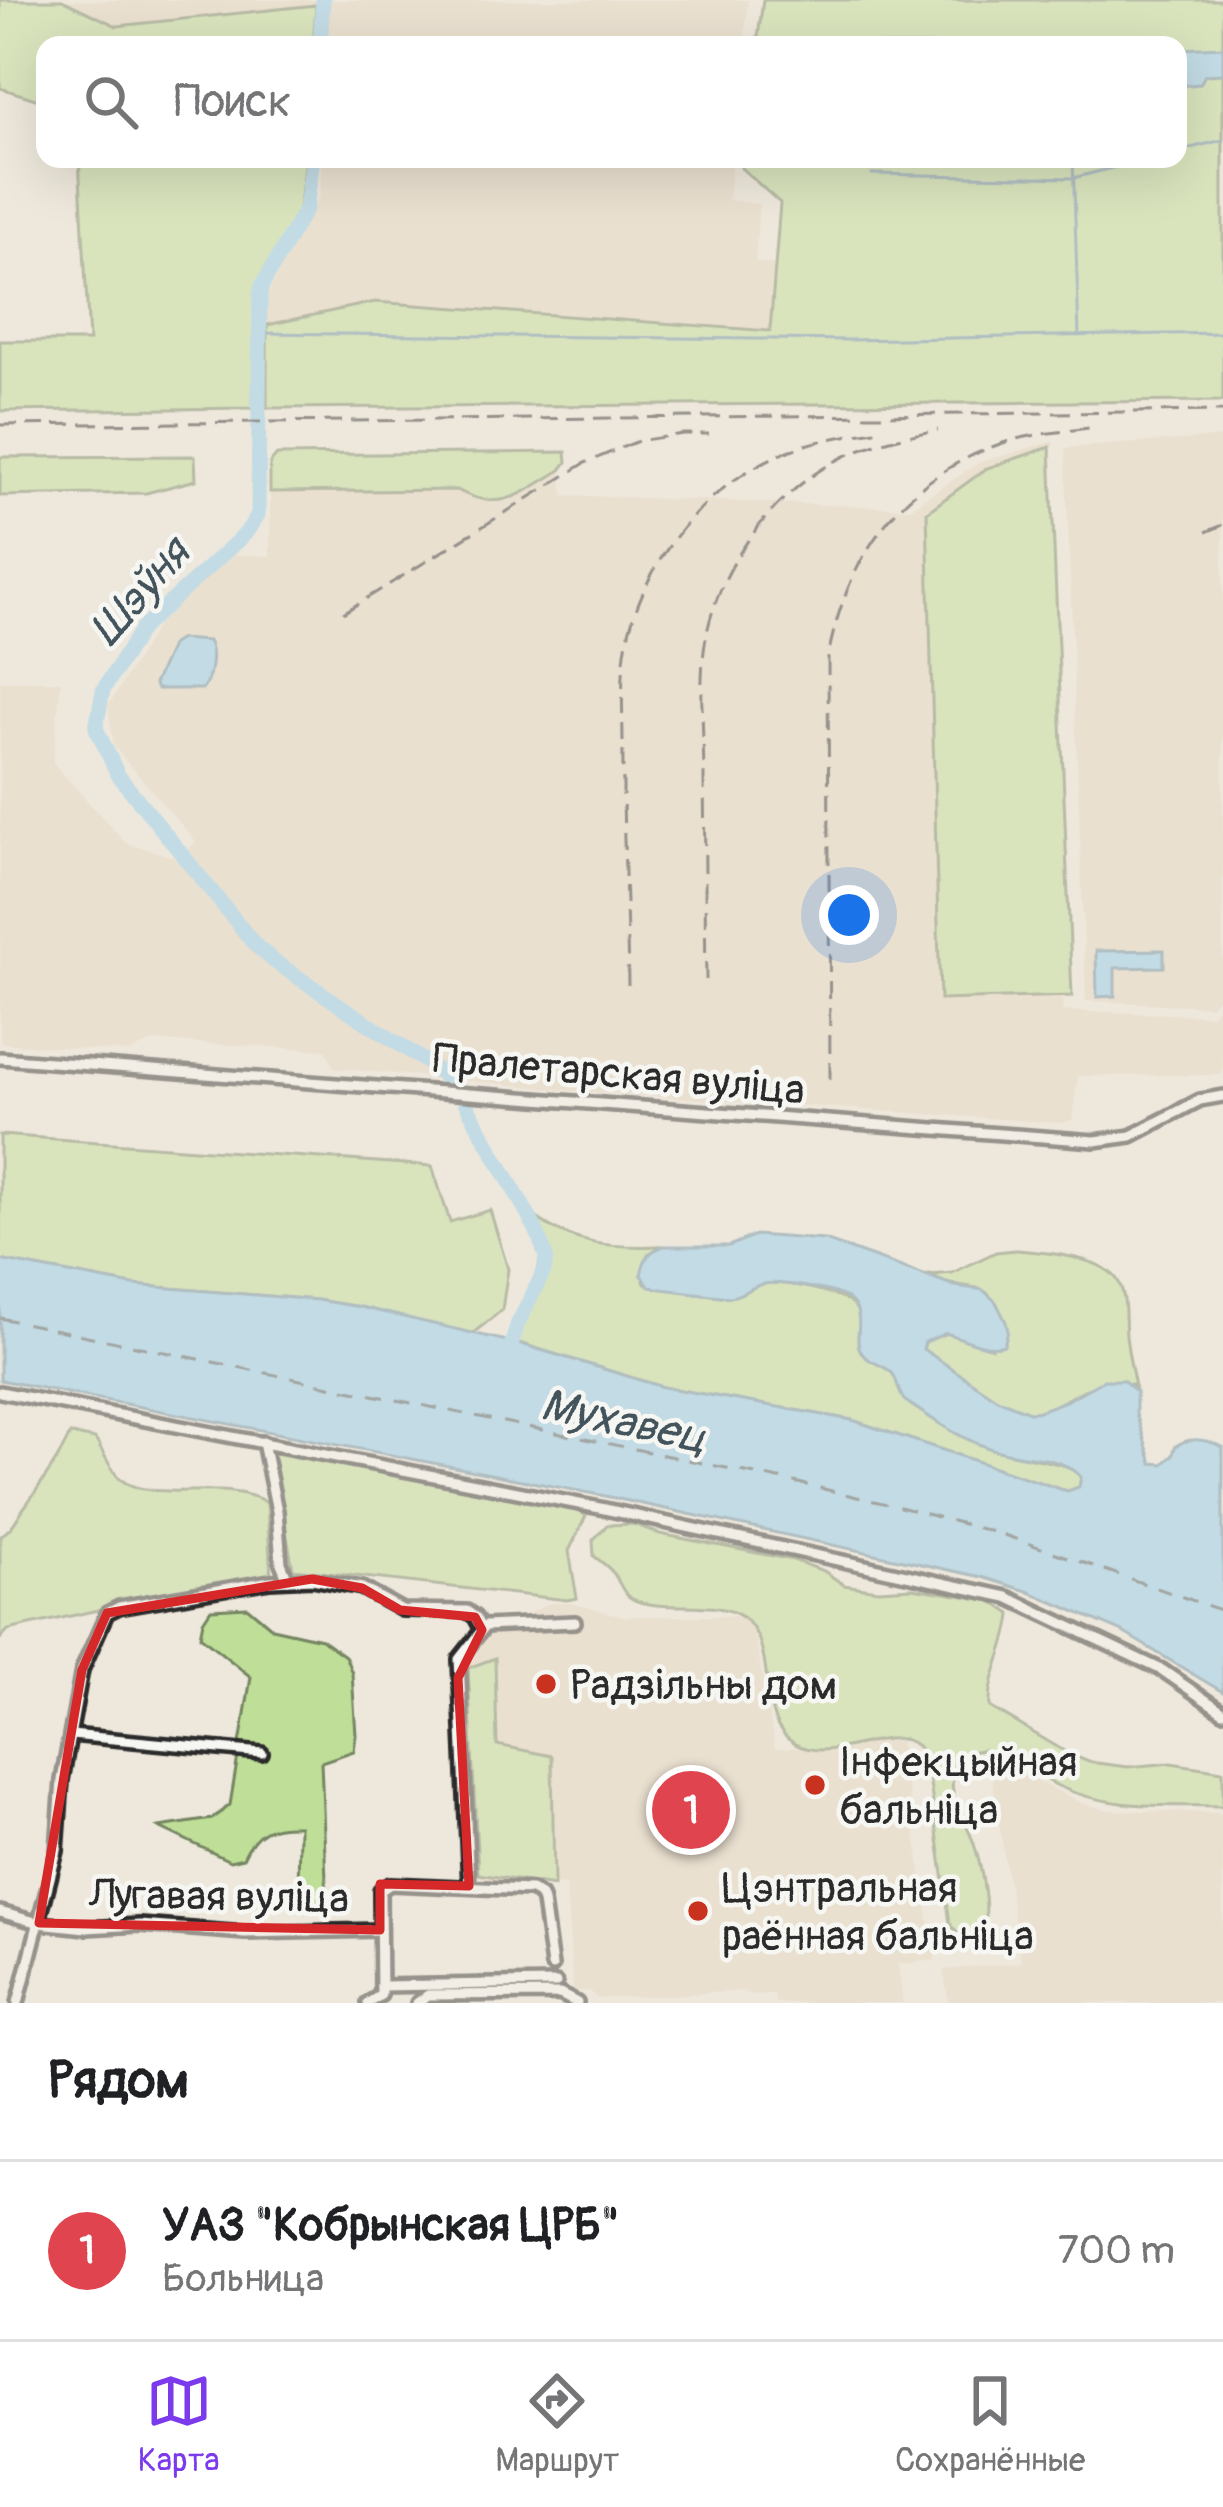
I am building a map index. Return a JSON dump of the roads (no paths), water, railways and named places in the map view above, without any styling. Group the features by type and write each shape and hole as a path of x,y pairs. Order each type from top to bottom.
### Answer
{"street":[{"name":"Пралетарская вуліца","path":"0,1058 1095,1142 1131,1136 1200,1100 1223,1096"},
{"path":"0,1392 600,1508 1007,1597 1162,1670 1223,1712"},
{"path":"263,1442 277,1511 281,1563 288,1580"},
{"path":"18,2003 57,1850 62,1780 82,1670 107,1613 119,1606 270,1581 312,1580 362,1588 403,1610 466,1611 482,1630"},
{"path":"551,1989 541,1896 531,1890 469,1886 458,1664 464,1649 492,1624 575,1622"},
{"path":"71,1735 262,1753"},
{"name":"Лугавая вуліца","path":"0,1912 39,1923 86,1928 140,1924 245,1933 380,1930 380,1891 386,1885 469,1886"},
{"path":"380,1930 381,1990"},
{"path":"417,2003 428,1996 551,1989"},
{"path":"368,2003 381,1990 551,1989 577,2003"}],"water":[{"path":"1223,47 1223,74 1205,75 1200,84 1187,85 1187,49"},
{"path":"180,639 208,641 212,659 208,679 202,689 157,689 154,684 172,644"},
{"path":"1164,950 1164,967 1115,968 1115,996 1097,997 1096,951"},
{"name":"Мухавец","path":"755,1235 825,1240 955,1286 983,1290 1006,1322 1004,1345 982,1345 946,1333 925,1342 923,1349 997,1399 1036,1412 1104,1380 1123,1380 1136,1391 1136,1414 1152,1463 1163,1464 1186,1441 1223,1447 1223,1692 1121,1631 982,1577 605,1496 0,1380 0,1260 132,1285 360,1307 524,1345 663,1387 852,1420 1060,1489 1079,1487 1081,1477 1068,1467 972,1441 904,1400 893,1374 862,1353 857,1311 842,1296 771,1283 729,1297 650,1287 641,1275 648,1256 664,1246 729,1246"}],"waterway":[{"name":"Шэўня","path":"321,36 323,0"},
{"path":"1187,149 1223,140"},
{"name":"Шэўня","path":"312,168 306,208 260,295 258,515 245,534 142,628 103,690 96,728 118,775 255,945 451,1083"},
{"path":"1073,168 1079,336"},
{"path":"872,174 1073,178 1112,168"},
{"path":"259,333 849,340 1223,333"},
{"name":"Шэўня","path":"465,1102 536,1229 546,1257 507,1359"}],"railway":[{"path":"0,425 1223,411"},
{"path":"830,1080 828,657 849,586 885,525 936,477 1003,443 1095,427"},
{"path":"628,985 623,676 628,636 651,576 687,523 735,480 802,446 881,430"},
{"path":"706,980 702,682 710,619 721,588 755,531 802,483 859,450 938,430"},
{"path":"343,613 585,463 638,441 709,434"},
{"path":"1206,532 1223,525"}],"place":[{"name":"Радзільны дом","path":"546,1684"},
{"name":"Інфекцыйная бальніца","path":"815,1785"},
{"name":"УАЗ \"Кобрынская ЦРБ\"","path":"691,1810"},
{"name":"Цэнтральная раённая бальніца","path":"698,1911"}]}
